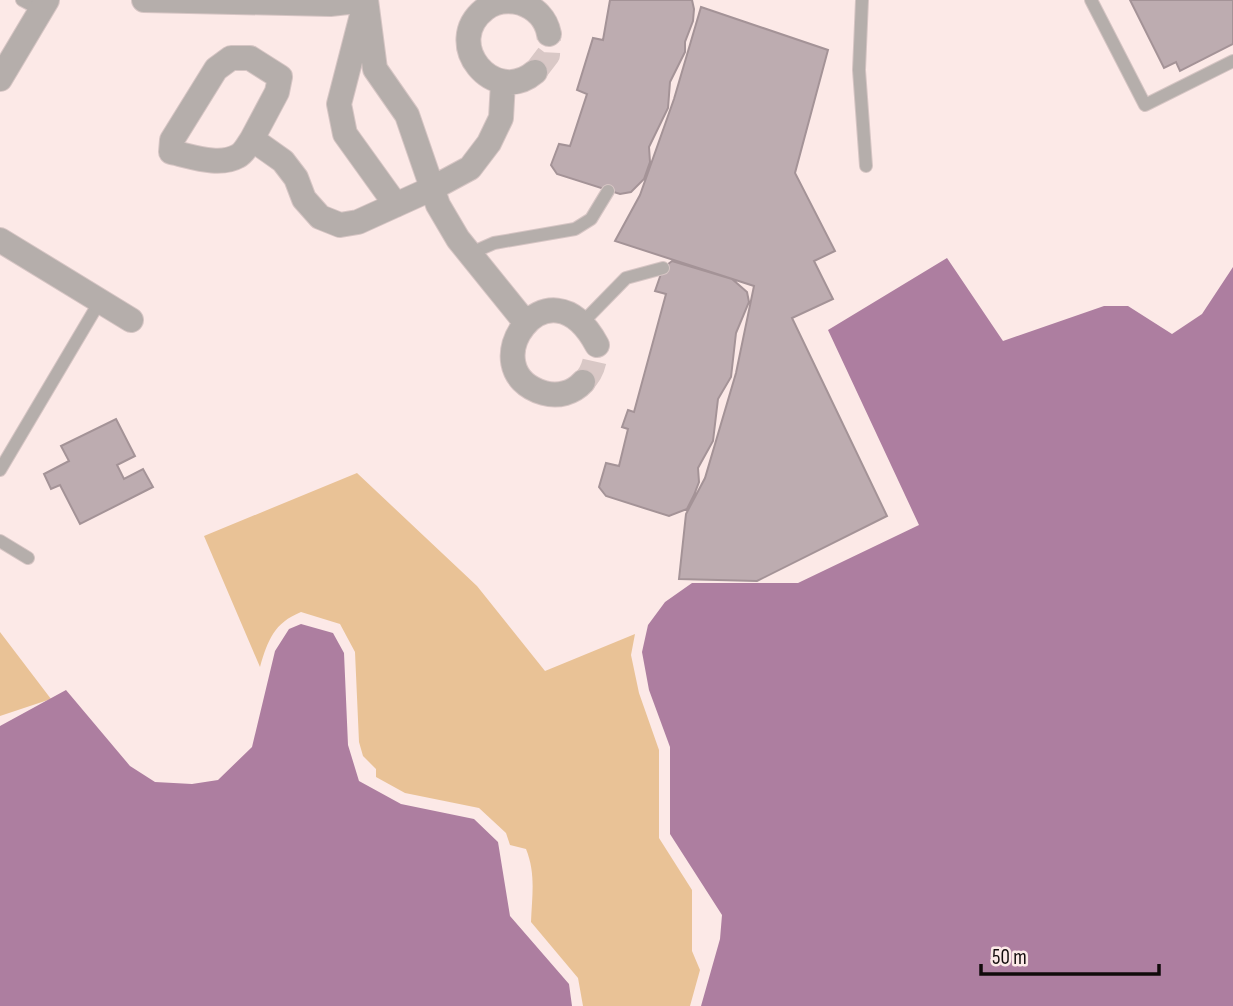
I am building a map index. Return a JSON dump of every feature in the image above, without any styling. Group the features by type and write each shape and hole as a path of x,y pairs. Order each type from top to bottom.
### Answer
{"street":[{"path":"144,0 330,4 366,0"},
{"path":"396,205 345,134 339,104 366,0 375,69 407,115 433,188 451,228 525,322"},
{"path":"536,72 517,82 503,82 489,77 474,63 468,36 478,14 503,1 517,1 540,9 549,34"},
{"path":"0,79 37,4"},
{"path":"231,58 250,58 279,77 277,92 253,139 241,155 230,159 211,160 171,152 172,140 216,69 231,58"},
{"path":"253,139 283,161 296,178 304,200 320,217 340,225 358,222 433,188 470,167 489,143 501,118 503,82"},
{"path":"0,240 131,320"},
{"path":"583,382 564,394 535,390 516,371 512,357 514,342 525,322 540,313 555,311 569,314 583,322 597,345"}],"lane":[{"path":"862,0 859,70 866,166"},
{"path":"1091,0 1145,105 1233,61"},
{"path":"469,254 494,243 575,229 591,219 608,191"},
{"path":"583,322 626,278 663,268"},
{"path":"0,470 100,300"},
{"path":"0,541 28,558"}],"shaded area":[{"path":"947,258 1003,341 1104,306 1128,306 1172,334 1202,314 1233,267 1233,1006 701,1006 720,939 722,915 670,834 670,747 649,690 642,652 648,625 665,602 692,583 798,583 919,525 828,330"},
{"path":"357,473 477,586 545,671 635,634 631,655 639,693 659,750 659,838 692,890 692,951 700,970 690,1006 583,1006 578,978 531,922 532,876 526,849 510,845 506,833 479,808 405,793 376,777 376,769 363,756 359,742 355,652 340,624 301,612 292,616 273,634 260,667 204,536"},
{"path":"301,624 333,633 344,653 348,745 359,781 401,804 474,819 498,842 510,916 569,984 572,1006 0,1006 0,726 66,690 130,766 155,782 192,784 218,780 252,747 275,651 289,629"},
{"path":"0,632 51,699 0,716"}],"building":[{"path":"610,0 692,0 694,9 685,52 670,82 668,108 649,147 650,162 644,179 631,192 620,194 557,174 551,165 559,144 570,146 587,94 577,90 593,38 603,40"},
{"path":"1130,0 1233,0 1233,44 1180,71 1176,62 1164,68"},
{"path":"701,7 828,50 795,173 835,251 814,261 833,299 792,318 887,516 757,581 679,579 686,514 705,478 736,373 754,286 615,241 640,195 674,99"},
{"path":"672,261 732,279 747,292 749,302 736,333 731,377 718,399 713,441 698,468 699,482 687,509 669,516 606,496 599,487 606,463 619,466 628,429 622,427 628,410 634,412 666,294 655,291 663,268"},
{"path":"116,419 135,456 117,465 124,479 143,469 153,487 80,524 60,485 51,489 44,474 69,461 61,446"}],"tunnel":[{"path":"535,72 548,55 549,34"},
{"path":"583,382 592,370 597,345"}]}
